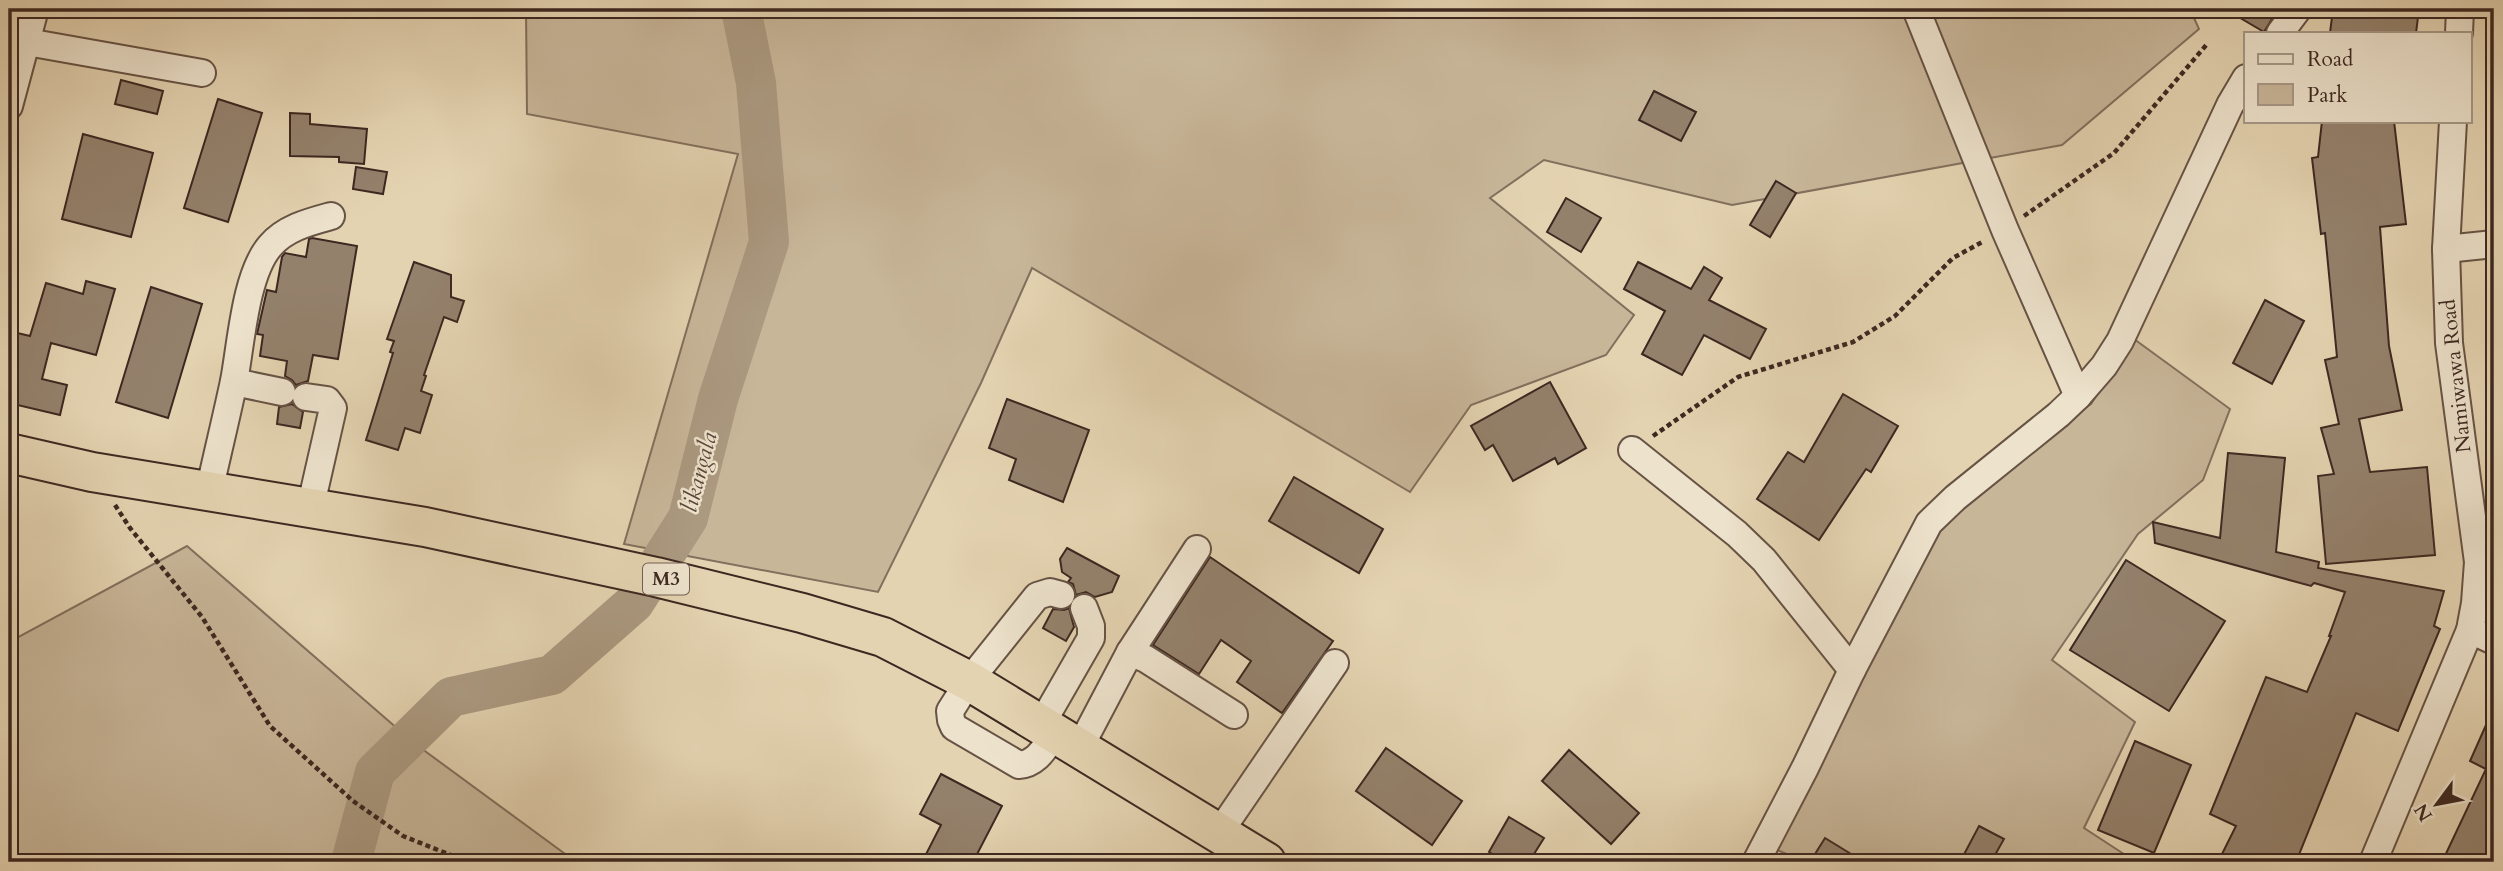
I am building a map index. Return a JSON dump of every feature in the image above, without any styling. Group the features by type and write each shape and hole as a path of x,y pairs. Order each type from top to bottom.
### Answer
{"highway":[{"name":"M3","path":"9,453 92,472 462,535 656,577 802,613 883,637 969,681 1266,862"}],"street":[{"path":"9,106 35,9"},
{"path":"1916,9 2005,230 2078,396"},
{"path":"2281,32 2298,9"},
{"path":"2459,32 2460,9"},
{"path":"27,42 202,74"},
{"path":"1756,862 1929,523 1955,498 2058,415 2104,366 2120,341 2230,105 2244,81"},
{"name":"Namiwawa Road","path":"2373,862 2470,630 2475,603 2478,562 2449,343 2446,249 2454,122"},
{"path":"209,492 234,382 247,306 258,267 267,249 281,235 306,223 331,216"},
{"path":"2446,249 2494,244"},
{"path":"234,382 327,400 333,408 310,509"},
{"path":"1632,450 1737,534 1764,560 1852,670"},
{"path":"1059,736 1130,652 1197,549"},
{"path":"969,681 1037,596 1050,592 1061,595"},
{"path":"1059,736 1091,638 1091,626 1084,608"},
{"path":"2470,630 2494,641"},
{"path":"1130,652 1146,659 1234,715"},
{"path":"1219,834 1335,663"}],"path":[{"path":"1632,450 1738,377 1853,342 1895,316 1953,258 2005,230 2114,153 2208,43"},
{"path":"92,472 130,528 202,617 270,726 353,801 402,835 468,862"}],"green space":[{"path":"526,9 2190,9 2199,29 2062,145 1732,205 1544,160 1490,198 1634,315 1606,355 1471,405 1410,492 1032,268 981,383 878,592 624,544 738,154 527,114"},
{"path":"2134,339 2230,409 2203,480 2138,534 2052,660 2135,722 2084,828 2130,858 2128,862 1806,862 1765,845 1925,517 2091,404"},
{"path":"187,546 414,743 576,862 9,862 9,642"}],"building":[{"path":"2225,9 2278,9 2264,32"},
{"path":"2333,9 2419,9 2416,32 2330,32"},
{"path":"121,80 163,91 157,114 115,104"},
{"path":"1654,91 1696,112 1681,141 1639,120"},
{"path":"218,99 262,113 228,222 184,208"},
{"path":"290,113 310,114 310,124 367,129 364,164 339,162 339,157 290,156"},
{"path":"2322,122 2394,122 2406,224 2380,227 2389,346 2402,410 2359,419 2370,472 2427,467 2435,555 2326,564 2318,476 2334,474 2321,428 2339,424 2325,360 2337,357 2325,233 2321,234 2312,158 2318,157"},
{"path":"83,134 153,153 131,237 62,219"},
{"path":"356,167 387,172 383,194 353,189"},
{"path":"1776,181 1796,193 1770,237 1750,225"},
{"path":"1566,198 1601,218 1581,252 1547,232"},
{"path":"309,239 357,246 338,359 313,355 308,381 296,385 285,376 287,361 260,356 263,335 257,334 267,290 276,292 282,257 285,253 306,257"},
{"path":"414,262 451,275 451,297 464,301 457,322 444,317 424,375 426,376 421,391 432,395 420,433 405,428 398,450 366,440 393,353 390,352 394,341 387,339"},
{"path":"1638,262 1691,289 1704,267 1722,278 1709,300 1766,329 1750,359 1704,335 1682,375 1642,354 1665,311 1624,289"},
{"path":"86,281 115,289 96,355 51,343 42,379 67,385 60,415 9,403 9,331 30,336 46,283 83,294"},
{"path":"151,287 202,304 168,418 116,402"},
{"path":"2265,300 2304,321 2272,384 2233,363"},
{"path":"1550,382 1586,448 1558,464 1555,458 1513,481 1493,445 1485,450 1471,426"},
{"path":"1843,394 1898,426 1871,472 1866,469 1819,540 1757,499 1788,452 1804,462"},
{"path":"1007,399 1089,430 1063,502 1009,480 1016,459 989,448"},
{"path":"292,404 303,412 300,428 277,424 279,407"},
{"path":"2228,453 2285,458 2276,552 2319,562 2318,568 2444,591 2434,626 2440,629 2398,731 2356,713 2296,862 2218,862 2236,826 2210,814 2266,677 2307,692 2331,636 2345,592 2314,583 2311,586 2155,543 2153,522 2220,538"},
{"path":"1294,477 1383,529 1359,573 1269,521"},
{"path":"1067,548 1119,576 1112,592 1095,597 1086,592 1076,595 1073,584 1068,582 1071,578 1062,572 1060,559"},
{"path":"1210,557 1333,641 1282,713 1237,682 1251,661 1221,640 1199,674 1153,645"},
{"path":"2126,560 2225,621 2169,711 2070,650"},
{"path":"1069,608 1074,627 1066,641 1043,628 1053,609"},
{"path":"2494,707 2494,862 2442,862 2486,769 2470,761"},
{"path":"2135,741 2191,765 2154,853 2098,830"},
{"path":"1386,748 1462,801 1432,845 1356,791"},
{"path":"1569,750 1639,813 1611,844 1542,781"},
{"path":"941,774 1002,806 973,862 922,862 941,825 920,814"},
{"path":"1509,817 1544,838 1529,862 1506,862 1489,852"},
{"path":"1979,826 2004,839 1991,862 1960,862"},
{"path":"1825,838 1864,862 1810,862"}],"waterway":[{"name":"likangala","path":"351,862 375,772 451,697 552,675 634,603 688,518 718,399 769,242 756,83 741,9"}]}
